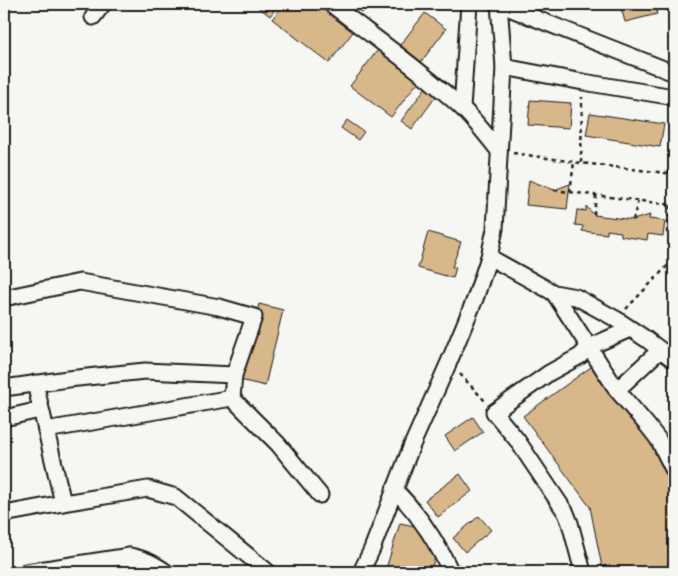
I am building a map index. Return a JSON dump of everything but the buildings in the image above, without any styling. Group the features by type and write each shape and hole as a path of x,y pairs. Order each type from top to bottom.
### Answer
{"street":[{"path":"93,17 103,4"},
{"path":"331,4 426,76 476,122 499,151"},
{"path":"462,108 469,4"},
{"path":"361,572 372,549 412,445 449,362 475,298 489,257 495,229 504,67 499,4 674,73"},
{"path":"504,67 673,97"},
{"path":"489,257 554,293 576,297 616,319 674,360"},
{"path":"4,298 80,282 219,307 254,317 234,375 232,398 278,444 320,495"},
{"path":"554,293 617,390 658,439 674,471"},
{"path":"583,572 566,513 517,440 494,412 549,373 580,356 589,347 630,329"},
{"path":"617,390 660,350"},
{"path":"4,388 68,378 145,371 234,375"},
{"path":"35,383 63,503"},
{"path":"46,430 232,398"},
{"path":"4,418 40,410"},
{"path":"4,514 148,489 176,497 268,572"},
{"path":"394,489 421,521 451,572"},
{"path":"129,572 130,556"},
{"path":"26,572 130,556 151,562 166,572"}],"path":[{"path":"581,163 583,82"},
{"path":"669,173 673,97"},
{"path":"499,151 674,174"},
{"path":"570,192 574,162"},
{"path":"554,190 672,205 667,232 674,242"},
{"path":"594,215 596,196"},
{"path":"633,220 638,201"},
{"path":"616,319 674,259"},
{"path":"449,362 494,412"}]}
